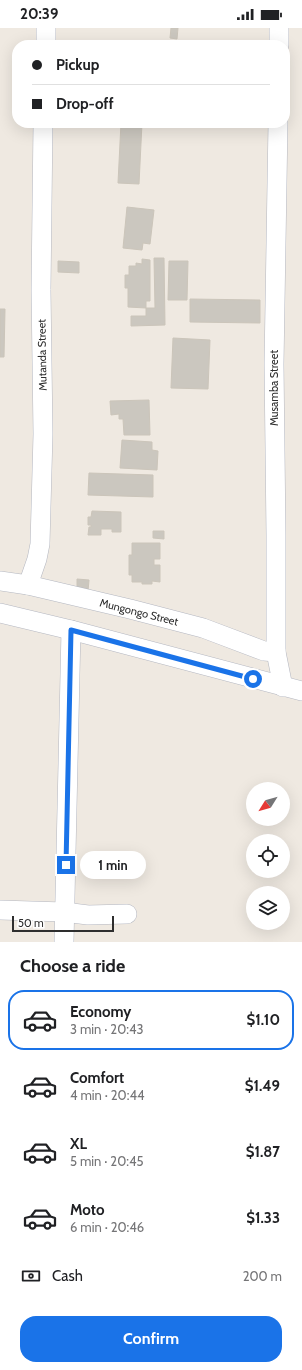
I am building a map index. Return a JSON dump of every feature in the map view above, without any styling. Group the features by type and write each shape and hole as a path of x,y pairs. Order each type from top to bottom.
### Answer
{"street":[{"path":"46,28 46,40"},
{"path":"279,28 279,40"},
{"name":"Mutanda Street","path":"28,585 40,544 43,434 41,290 43,128"},
{"name":"Musamba Street","path":"278,128 274,364 276,652 283,687"},
{"name":"Mungongo Street","path":"0,581 28,585 130,609 203,628 264,651 276,652"},
{"path":"0,613 71,630 302,691"},
{"path":"64,942 71,630"},
{"path":"0,910 64,912 88,915 127,914"}],"building":[{"path":"171,28 178,28 177,39 170,38"},
{"path":"121,128 142,128 139,184 118,183"},
{"path":"127,207 154,210 150,244 143,243 142,250 123,248"},
{"path":"154,258 164,258 165,325 131,326 131,316 146,316 146,308 155,308"},
{"path":"142,259 150,260 150,301 146,301 146,308 128,307 128,288 125,288 125,275 129,275 129,266 136,266 136,263 142,264"},
{"path":"58,261 79,262 79,273 58,272"},
{"path":"169,261 188,261 187,300 168,300"},
{"path":"190,299 260,300 260,323 190,322"},
{"path":"0,309 5,309 4,357 0,357"},
{"path":"173,338 210,340 208,389 171,388"},
{"path":"149,400 150,435 124,435 123,419 119,419 119,414 111,415 110,401"},
{"path":"122,440 152,442 152,450 158,451 157,470 120,468"},
{"path":"89,473 153,475 153,497 88,495"},
{"path":"92,511 121,512 121,532 112,532 112,529 101,529 101,535 88,535 89,527 91,527 91,525 88,525 88,517 91,517"},
{"path":"153,531 164,531 164,539 153,538"},
{"path":"132,543 160,543 160,559 154,559 154,565 160,565 160,582 152,581 152,584 142,584 142,582 132,582 132,575 129,575 129,555 132,555"},
{"path":"77,579 89,580 88,591 77,590"}],"route":[{"path":"66,865 71,630 253,679"}]}
